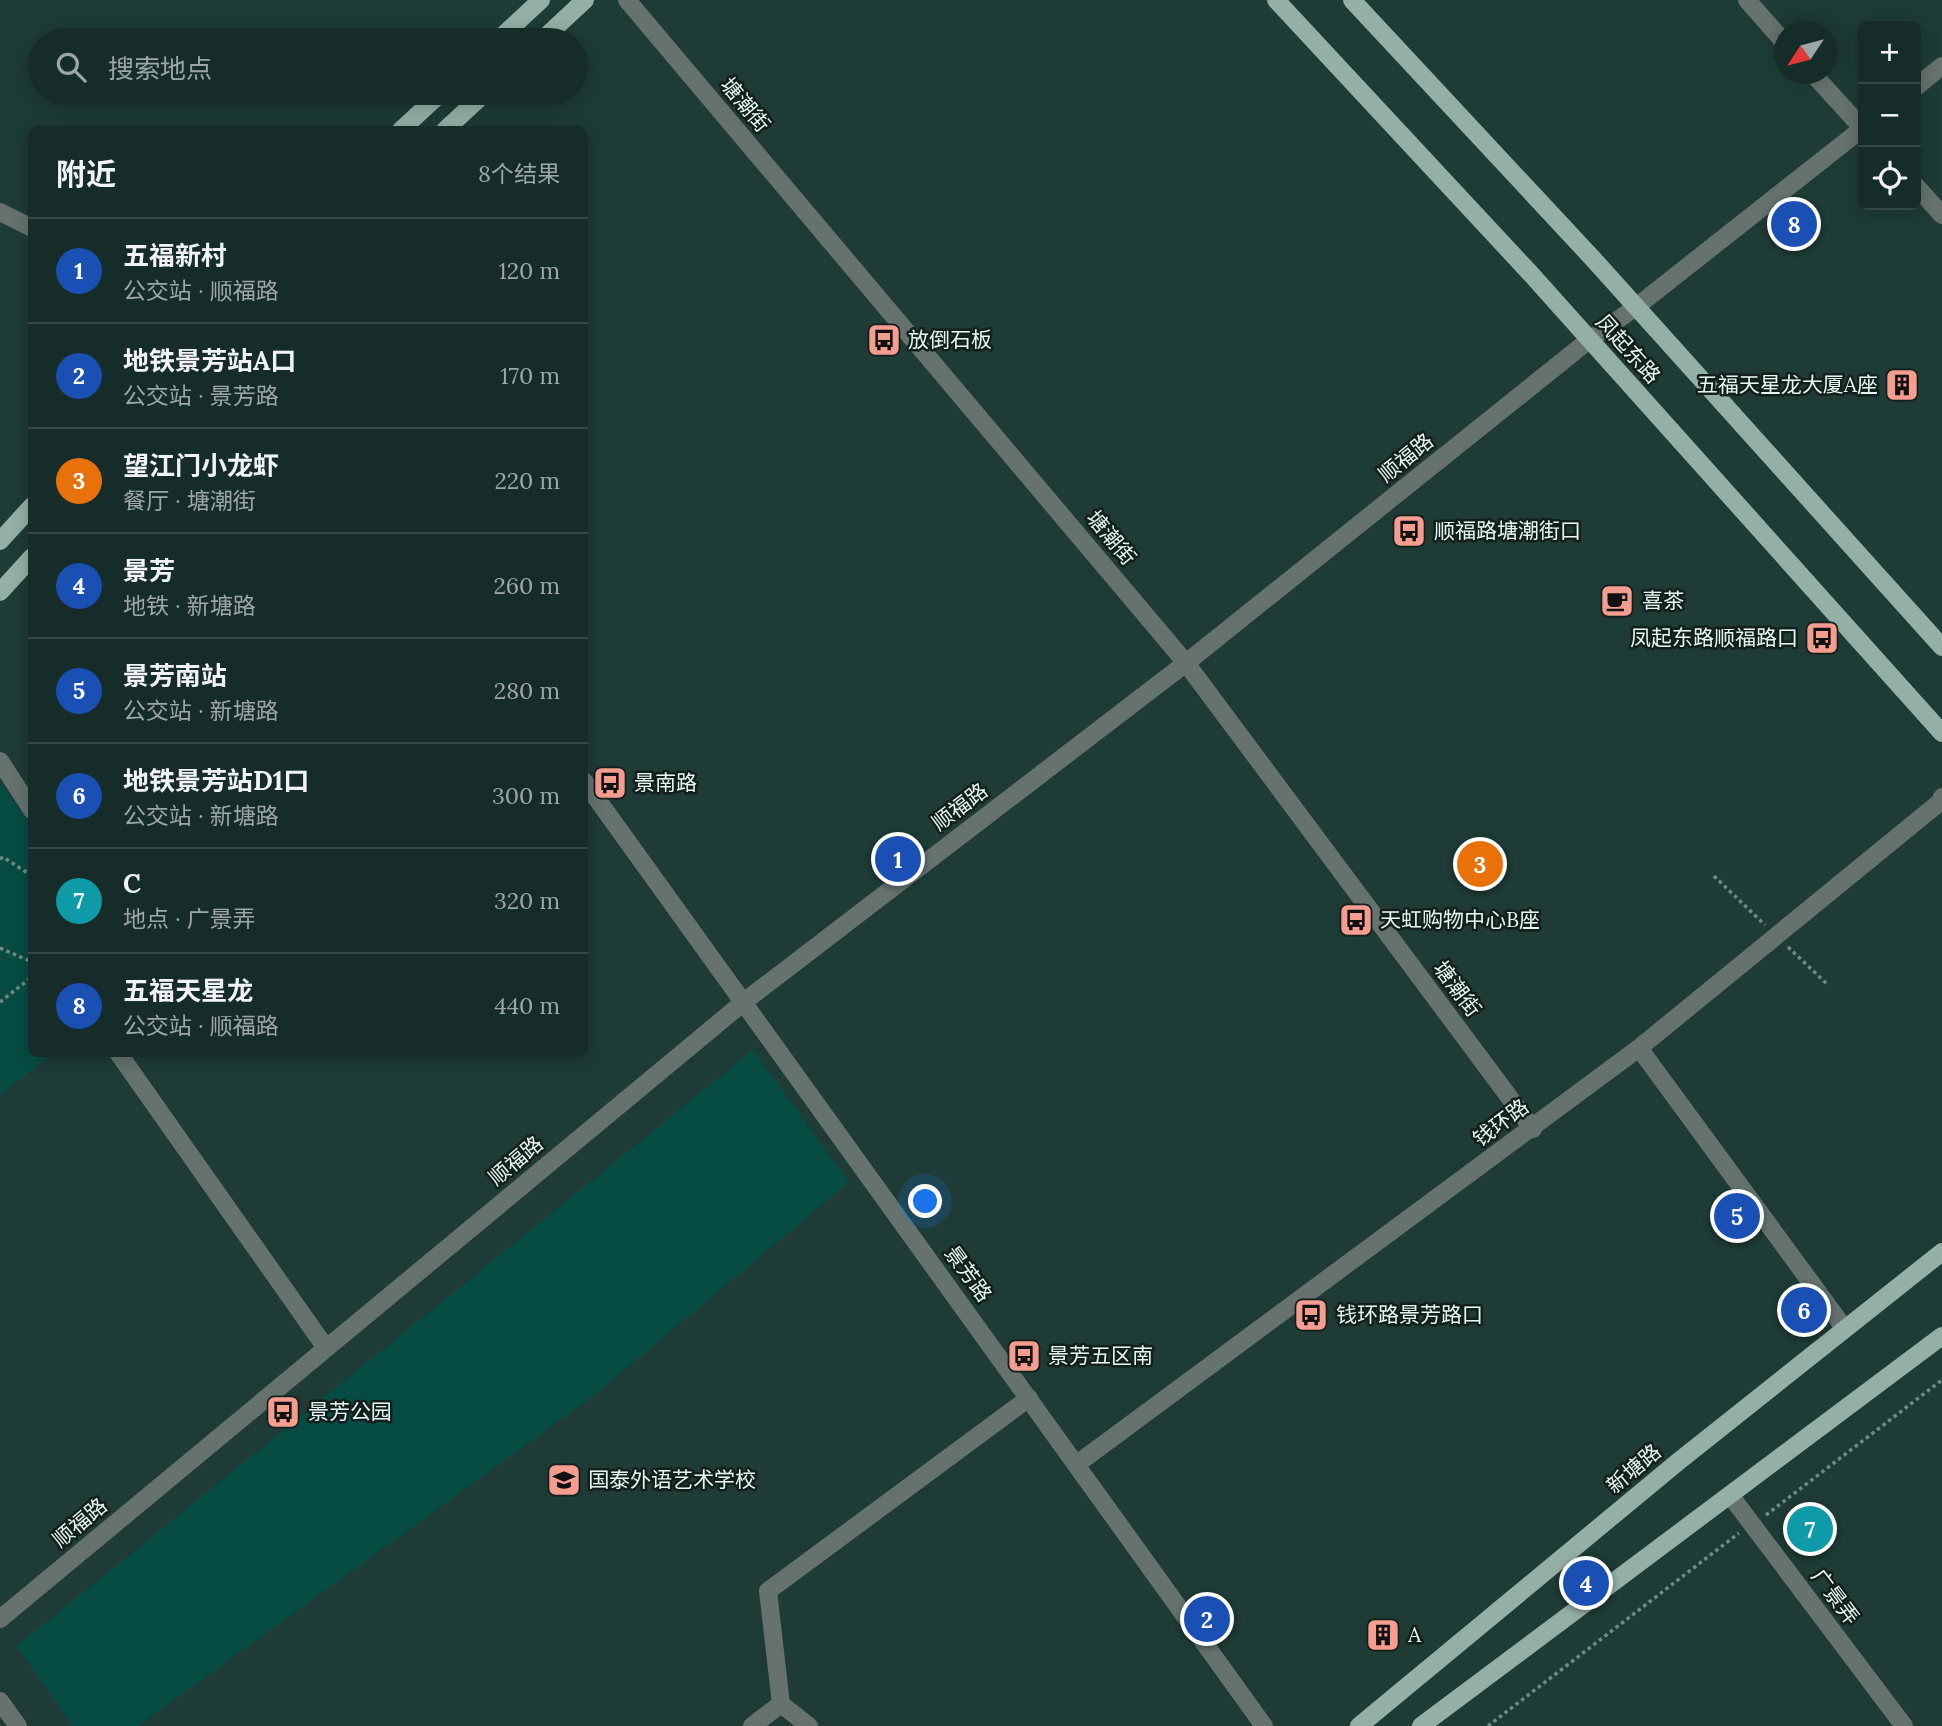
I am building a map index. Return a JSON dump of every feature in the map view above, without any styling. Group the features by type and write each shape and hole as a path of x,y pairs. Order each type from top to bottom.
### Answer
{"main road":[{"path":"511,28 541,0"},
{"path":"555,28 585,0"},
{"name":"凤起东路","path":"1276,0 1590,340 1942,733"},
{"name":"凤起东路","path":"1352,0 1636,307 1942,647"},
{"path":"405,126 428,105"},
{"path":"449,126 472,105"},
{"path":"0,541 28,510"},
{"path":"0,592 28,561"},
{"name":"新塘路","path":"1359,1726 1679,1461 1942,1252"},
{"path":"1421,1726 1942,1336"}],"street":[{"name":"塘潮街","path":"627,0 1186,663 1533,1129"},
{"path":"1747,0 1774,31"},
{"path":"1920,84 1942,66"},
{"path":"1822,84 1858,124"},
{"name":"顺福路","path":"0,1619 745,1000 1186,663 1590,340 1858,133"},
{"path":"1921,192 1942,215"},
{"path":"0,212 28,226"},
{"path":"0,761 28,804"},
{"name":"景芳路","path":"588,786 745,1000 1264,1726"},
{"name":"钱环路","path":"1077,1464 1639,1048 1941,800"},
{"path":"1639,1048 1845,1329"},
{"path":"121,1057 326,1348"},
{"path":"809,1726 781,1704 768,1591 1029,1398"},
{"name":"广景弄","path":"1730,1495 1904,1726"},
{"path":"0,1701 18,1726"},
{"path":"752,1726 781,1704"}],"path":[{"path":"1,856 28,873"},
{"path":"0,948 28,959"},
{"path":"0,1002 28,980"},
{"path":"1488,1726 1942,1380"}],"green space":[{"path":"0,782 28,821 28,1057 49,1057 0,1095"},
{"path":"753,1050 849,1182 592,1397 138,1726 72,1726 17,1646"}],"place":[{"name":"五福天星龙","path":"1794,224"},
{"name":"放倒石板","path":"884,340"},
{"name":"五福天星龙大厦A座","path":"1902,385"},
{"name":"顺福路塘潮街口","path":"1409,531"},
{"name":"喜茶","path":"1617,601"},
{"name":"凤起东路顺福路口","path":"1822,638"},
{"name":"景南路","path":"610,783"},
{"name":"五福新村","path":"898,859"},
{"name":"望江门小龙虾","path":"1480,864"},
{"name":"天虹购物中心B座","path":"1356,920"},
{"name":"景芳南站","path":"1737,1216"},
{"name":"地铁景芳站D1口","path":"1804,1310"},
{"name":"钱环路景芳路口","path":"1311,1315"},
{"name":"景芳五区南","path":"1024,1356"},
{"name":"景芳公园","path":"283,1412"},
{"name":"国泰外语艺术学校","path":"564,1480"},
{"name":"C","path":"1810,1529"},
{"name":"景芳","path":"1586,1583"},
{"name":"地铁景芳站A口","path":"1207,1619"},
{"name":"A","path":"1383,1635"}]}
